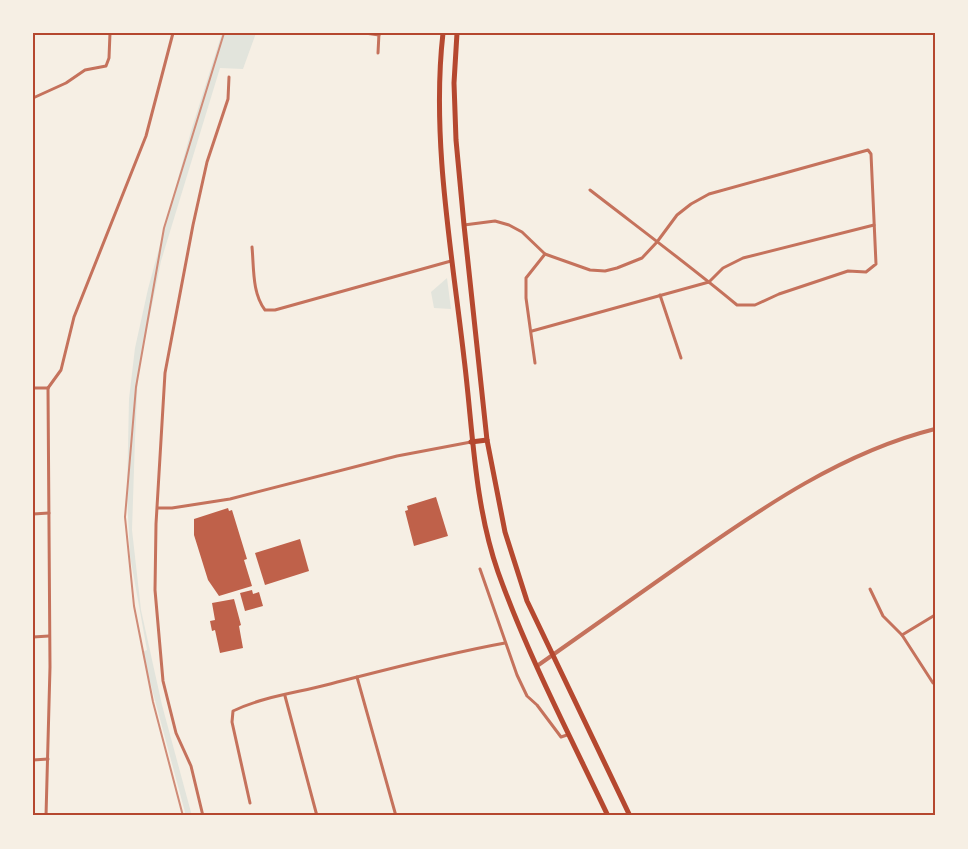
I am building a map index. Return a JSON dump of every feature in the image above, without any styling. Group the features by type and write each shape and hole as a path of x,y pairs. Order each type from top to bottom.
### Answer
{"main road":[{"path":"443,33 440,81 441,140 471,442 486,529 498,571 537,666 608,816"},
{"path":"457,33 454,83 455,117 464,225 487,440 505,532 527,601 551,656 630,816"},
{"path":"471,442 487,440"}],"street":[{"path":"33,98 66,83 86,70 108,64 110,33"},
{"path":"46,816 49,636 48,388 61,370 74,317 146,136 173,33"},
{"path":"365,33 379,34 378,53"},
{"path":"203,816 191,766 176,734 163,681 155,590 165,373 193,225 207,162 228,99 229,77"},
{"path":"464,225 495,221 522,232 545,254 590,270 617,268 637,261 657,242 677,215 709,194 866,150 871,154 876,264 866,272 848,272 779,294 755,305 737,305 709,282 657,242 590,190"},
{"path":"532,331 709,282 731,262 874,225"},
{"path":"252,247 254,279 259,302 265,310 275,310 453,260"},
{"path":"535,363 526,298 526,278 545,254"},
{"path":"660,295 681,358"},
{"path":"33,388 48,388"},
{"path":"537,666 749,517 832,468 914,434 935,429"},
{"path":"158,508 230,499 397,456 471,442"},
{"path":"33,513 49,513"},
{"path":"480,570 505,643 527,696 537,705 561,738 569,734"},
{"path":"870,589 883,616 902,635 933,683"},
{"path":"902,635 935,615"},
{"path":"33,637 49,636"},
{"path":"250,803 232,722 233,711 253,702 505,643"},
{"path":"357,677 396,816"},
{"path":"285,696 317,816"},
{"path":"33,760 48,759"}],"shaded area":[{"path":"222,33 256,33 243,69 220,68 161,261 138,374 135,439 132,530 141,610 162,705 192,816 186,816 142,652 147,650 130,556 127,495 129,399 135,348 148,289 191,131"},
{"path":"447,278 451,309 434,308 431,292"}],"building":[{"path":"436,497 448,536 414,546 405,511 408,510 407,506"},
{"path":"228,508 229,511 232,510 247,559 244,560 252,586 219,596 208,580 194,535 194,519"},
{"path":"300,539 309,571 265,585 255,553"},
{"path":"252,590 253,594 259,592 263,606 245,611 240,593"},
{"path":"234,599 241,625 239,626 243,648 220,653 215,630 212,631 210,621 215,620 212,603"}],"railway":[{"path":"183,816 153,702 134,606 125,517 136,387 164,228 224,33"}]}
